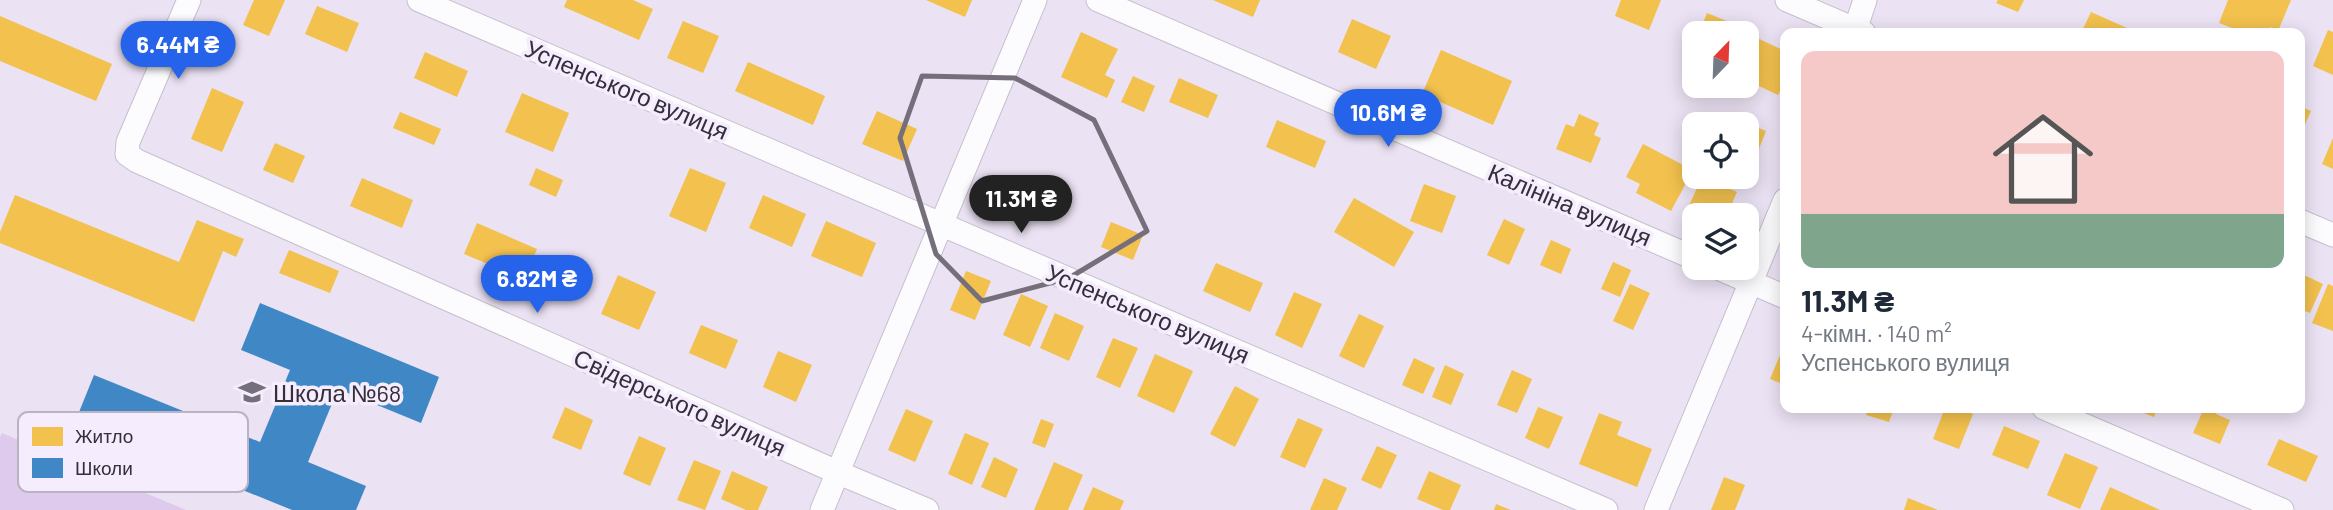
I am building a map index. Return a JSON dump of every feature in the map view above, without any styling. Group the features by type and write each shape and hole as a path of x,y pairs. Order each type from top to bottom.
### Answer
{"street":[{"name":"Свідерського вулиця","path":"189,0 128,142 127,154 927,510"},
{"name":"Успенського вулиця","path":"419,0 1606,510"},
{"path":"821,510 839,473 1035,0"},
{"name":"Калініна вулиця","path":"1098,0 1682,253"},
{"path":"1787,0 1849,28"},
{"path":"1859,28 1865,0"},
{"path":"1656,510 1780,212"},
{"path":"2305,223 2333,235"},
{"path":"1746,280 1780,295"},
{"path":"2056,413 2282,510"}],"highlighted area":[{"path":"922,76 1015,78 1094,120 1147,231 1069,278 982,301 936,254 900,138"}],"shaded area":[{"path":"2,433 18,440 18,492 143,492 186,510 0,510"}],"building: Житло":[{"path":"254,0 285,0 269,36 243,25"},
{"path":"567,0 633,0 653,9 639,40 564,7"},
{"path":"926,0 972,0 965,17"},
{"path":"1213,0 1260,0 1253,17"},
{"path":"1621,0 1661,0 1649,30 1615,16"},
{"path":"1998,0 2024,0 2018,12 1996,3"},
{"path":"2228,0 2291,0 2279,28 2232,28 2219,23"},
{"path":"317,6 359,23 347,52 305,34"},
{"path":"2091,12 2127,28 2083,28"},
{"path":"1707,13 1727,21 1704,21"},
{"path":"0,16 112,64 96,101 0,61"},
{"path":"1352,19 1391,36 1376,69 1338,52"},
{"path":"683,21 719,36 703,73 667,58"},
{"path":"2328,30 2333,32 2333,75 2313,66"},
{"path":"1081,32 1118,49 1105,75 1115,80 1107,98 1061,77"},
{"path":"1759,39 1780,49 1778,95 1759,86"},
{"path":"1441,50 1512,81 1493,125 1422,94"},
{"path":"425,52 468,71 457,97 414,78"},
{"path":"748,62 825,96 813,125 735,91"},
{"path":"1133,76 1155,86 1144,112 1121,102"},
{"path":"1179,78 1218,95 1208,118 1169,102"},
{"path":"212,88 244,102 222,152 191,139"},
{"path":"522,93 569,113 553,152 505,132"},
{"path":"2305,108 2311,111 2305,125"},
{"path":"877,111 917,129 903,161 862,144"},
{"path":"400,112 441,129 434,145 393,128"},
{"path":"1579,114 1599,123 1594,135 1601,138 1591,163 1556,149 1566,124 1574,127"},
{"path":"1277,120 1326,141 1315,168 1266,147"},
{"path":"1759,128 1766,131 1759,149"},
{"path":"2333,138 2333,169 2322,164"},
{"path":"275,143 305,156 293,183 263,170"},
{"path":"1643,144 1682,164 1683,189 1671,211 1636,193 1640,184 1626,177"},
{"path":"536,168 563,180 556,197 529,185"},
{"path":"690,168 726,183 706,232 669,216"},
{"path":"1017,176 1048,189 1037,217 1006,204"},
{"path":"362,178 413,200 402,228 350,206"},
{"path":"1424,184 1456,196 1442,233 1410,221"},
{"path":"1697,189 1730,189 1737,192 1732,203 1690,203"},
{"path":"15,195 179,262 197,220 244,239 236,257 223,251 194,322 0,243 0,232"},
{"path":"763,195 806,214 792,247 749,228"},
{"path":"1354,198 1414,232 1394,267 1334,232"},
{"path":"1504,219 1525,229 1509,265 1487,255"},
{"path":"826,221 876,243 862,277 811,256"},
{"path":"1111,222 1143,235 1133,260 1101,247"},
{"path":"477,223 537,249 524,279 464,254"},
{"path":"1551,240 1571,249 1561,274 1540,265"},
{"path":"289,250 339,271 330,293 279,273"},
{"path":"1613,262 1631,270 1620,297 1601,289"},
{"path":"1216,263 1263,283 1250,312 1203,291"},
{"path":"966,271 991,281 975,320 950,310"},
{"path":"618,275 656,292 639,330 601,314"},
{"path":"2305,275 2323,284 2310,313 2305,311"},
{"path":"1630,284 1650,293 1633,330 1613,321"},
{"path":"2328,284 2333,286 2333,331 2312,323"},
{"path":"1294,292 1322,304 1302,348 1275,335"},
{"path":"1021,294 1048,306 1030,347 1003,335"},
{"path":"1055,313 1084,326 1069,361 1040,348"},
{"path":"1359,314 1384,326 1364,368 1339,356"},
{"path":"701,325 738,340 726,369 689,353"},
{"path":"1113,338 1138,348 1120,388 1096,377"},
{"path":"778,351 812,365 796,402 763,387"},
{"path":"1155,354 1193,371 1174,413 1137,396"},
{"path":"1780,355 1780,383 1770,379"},
{"path":"1414,358 1435,368 1423,394 1402,385"},
{"path":"1445,365 1464,374 1451,405 1432,397"},
{"path":"1512,370 1532,379 1517,413 1497,405"},
{"path":"1235,386 1259,399 1235,447 1210,434"},
{"path":"565,407 593,420 581,450 552,438"},
{"path":"1538,407 1563,417 1549,449 1525,438"},
{"path":"906,409 933,421 915,462 888,450"},
{"path":"1599,413 1622,422 1617,435 1652,449 1637,487 1579,464"},
{"path":"1867,413 1892,413 1889,422"},
{"path":"1943,413 1973,414 1959,449 1933,439"},
{"path":"2202,413 2216,413 2230,420 2220,444 2193,433"},
{"path":"1298,418 1323,429 1305,468 1280,457"},
{"path":"1041,419 1054,424 1045,448 1032,443"},
{"path":"2004,426 2040,441 2028,469 1992,455"},
{"path":"965,433 989,443 972,485 948,474"},
{"path":"639,436 666,448 650,486 623,474"},
{"path":"2279,439 2318,456 2306,482 2267,465"},
{"path":"1377,446 1397,455 1381,489 1361,480"},
{"path":"2065,453 2098,467 2080,509 2047,495"},
{"path":"994,457 1018,469 1006,498 981,487"},
{"path":"694,460 721,471 705,510 677,500"},
{"path":"1054,462 1083,475 1068,510 1034,510"},
{"path":"732,471 768,487 758,510 746,510 721,499"},
{"path":"1429,471 1461,485 1450,510 1443,510 1417,499"},
{"path":"1724,477 1745,485 1735,510 1711,510"},
{"path":"1324,478 1347,488 1337,510 1310,510"},
{"path":"1093,487 1124,501 1120,510 1083,510"},
{"path":"2110,487 2160,510 2100,510"},
{"path":"1908,498 1938,510 1904,510"},
{"path":"1496,504 1511,510 1494,510"}],"building: Школи":[{"path":"260,303 439,377 421,423 338,389 308,462 366,486 356,510 292,510 248,492 248,437 260,442 290,370 241,350"},
{"path":"94,375 186,412 79,412"}],"place":[{"name":"Школа №68","path":"252,392"}]}
